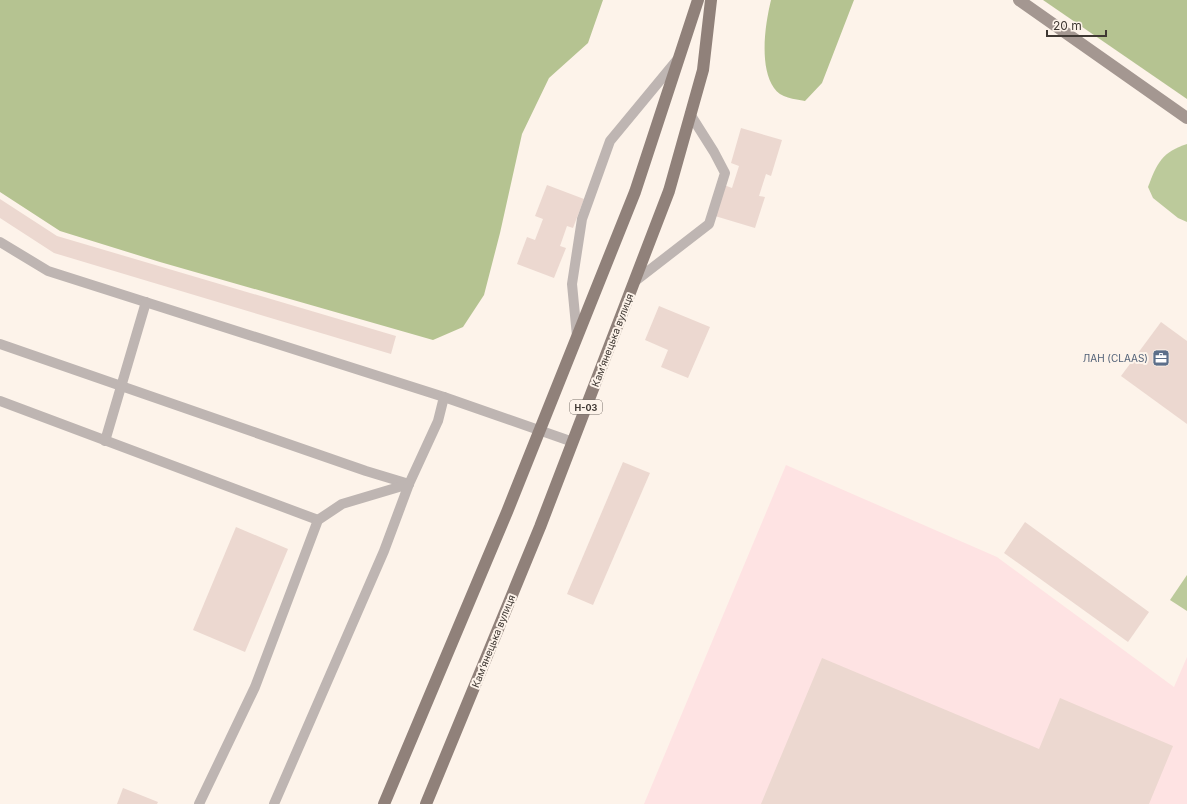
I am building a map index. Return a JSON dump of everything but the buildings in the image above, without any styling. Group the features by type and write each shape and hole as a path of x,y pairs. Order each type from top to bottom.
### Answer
{"main road":[{"path":"384,804 540,430 635,192 698,0"},
{"name":"Камʼянецька вулиця","path":"426,804 540,527 669,191 702,70 711,0"}],"street":[{"path":"1019,0 1187,118"}],"lane":[{"path":"577,336 572,284 582,219 610,141 679,56"},
{"path":"634,282 709,224 725,173 714,152 690,114"},
{"path":"0,242 48,271 444,397 573,442"},
{"path":"105,441 146,302"},
{"path":"0,344 366,471 409,484"},
{"path":"274,804 384,551 409,484 438,421 444,397"},
{"path":"0,401 318,520"},
{"path":"199,804 255,687 318,520 342,504 409,484"}],"shaded area":[{"path":"786,465 997,557 1174,687 1187,657 1187,804 644,804"}],"green space":[{"path":"0,0 603,0 588,43 549,78 522,134 500,233 484,295 463,327 433,340 160,262 60,231 0,192"},
{"path":"771,0 854,0 822,83 805,101 788,98 780,94 774,88 769,79 765,57 765,33"},
{"path":"1043,0 1187,0 1187,99"},
{"path":"1187,144 1187,222 1178,218 1153,198 1148,187 1154,171 1166,155"},
{"path":"1187,575 1187,611 1170,600"}],"place":[{"name":"ЛАН (CLAAS)","path":"1161,358"}]}
